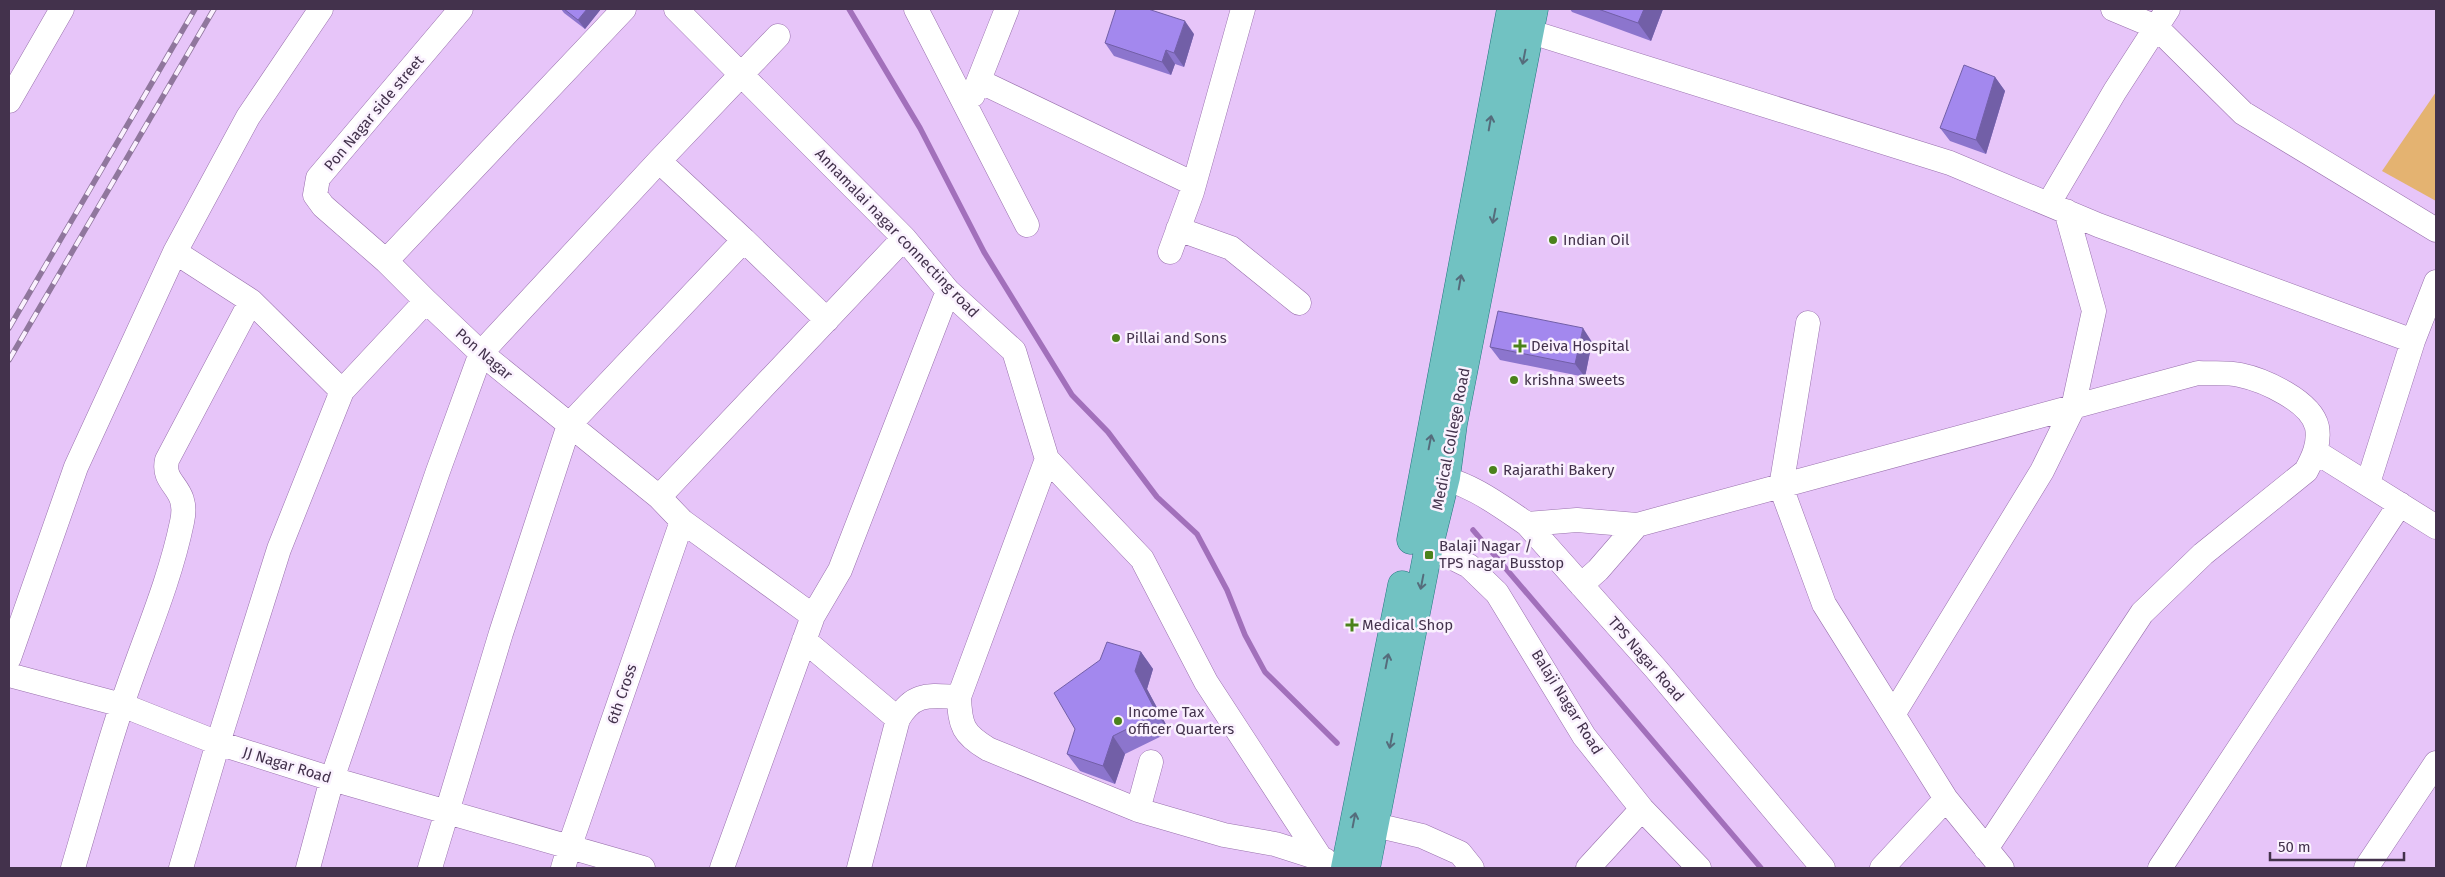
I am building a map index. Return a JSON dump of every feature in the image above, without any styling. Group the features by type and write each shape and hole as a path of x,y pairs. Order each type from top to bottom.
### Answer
{"main road":[{"name":"Medical College Road","path":"1366,868 1425,536 1432,486 1521,18"},
{"name":"Medical College Road","path":"1343,868 1425,536"}],"street":[{"path":"9,101 62,9"},
{"path":"9,658 76,467 175,252 206,191 248,117 321,9"},
{"name":"Pon Nagar side street","path":"426,300 386,261 323,206 315,195 318,178 461,9"},
{"path":"386,261 624,9"},
{"name":"Annamalai nagar connecting road","path":"676,9 904,238 948,291 1014,351 1047,459 1142,559 1206,682 1320,857"},
{"path":"916,9 1027,225"},
{"path":"967,110 1007,9"},
{"path":"1170,252 1194,184 1243,9"},
{"path":"2113,9 2162,18 2243,113 2436,230"},
{"path":"1521,18 1950,163 2098,225 2413,341"},
{"path":"1894,713 2042,471 2073,408 2094,310 2057,207 2115,91 2162,18"},
{"path":"308,868 332,779 438,471 482,354 659,161 778,36"},
{"path":"979,81 1194,184"},
{"path":"659,161 827,320"},
{"path":"1178,229 1230,248 1298,303"},
{"path":"659,497 904,238"},
{"path":"430,868 501,633 570,425 744,240"},
{"path":"175,252 251,301 342,390"},
{"path":"2368,483 2413,341 2436,282"},
{"path":"722,868 813,616 840,570 948,291"},
{"path":"181,868 279,549 342,390 426,300"},
{"name":"Pon Nagar","path":"426,300 482,354 659,497 682,521 813,616"},
{"path":"73,868 122,705 168,575 183,521 184,502 181,494 166,475 167,460 251,301"},
{"path":"1808,323 1781,487 1824,604 1894,713 1946,799 2002,868"},
{"path":"1526,524 1577,520 1637,525 2198,373 2239,374 2273,385 2304,407 2317,427 2316,452 2306,471 2203,554 2142,613 1986,849"},
{"path":"2316,452 2436,527"},
{"path":"1047,459 959,698 960,719 971,738 988,749 1138,810 1224,835 1275,844 1320,857 1343,868"},
{"name":"TPS Nagar Road","path":"1432,486 1501,506 1526,524 1656,669 1823,868"},
{"path":"2160,868 2400,504"},
{"name":"6th Cross","path":"566,858 682,521"},
{"path":"1581,584 1598,570 1637,525"},
{"name":"Balaji Nagar Road","path":"1425,536 1469,566 1497,593 1521,629 1584,736 1642,809 1699,868"},
{"path":"804,640 898,719"},
{"name":"JJ Nagar Road","path":"9,675 122,705 218,743 446,813 566,858 643,868"},
{"path":"859,868 898,719 905,708 924,696 959,698"},
{"path":"1138,810 1151,762"},
{"path":"2366,868 2436,764"},
{"path":"1882,868 1946,799"},
{"path":"1588,868 1642,809"},
{"path":"1375,825 1422,836 1460,852 1472,868"}],"shaded area":[{"path":"2436,92 2436,201 2382,171"}],"building":[{"path":"564,9 587,9 578,20"},
{"path":"1116,9 1148,9 1185,21 1174,53 1166,50 1162,62 1105,43"},
{"path":"1598,9 1644,9 1638,23"},
{"path":"1964,65 1995,77 1976,140 1940,128"},
{"path":"1498,311 1583,328 1575,364 1490,347"},
{"name":"Income Tax officer Quarters","path":"1107,642 1141,652 1135,671 1157,714 1113,736 1103,766 1067,754 1075,729 1054,693 1100,660"}],"waterway":[{"path":"849,9 920,128 984,252 1072,395 1108,432 1157,497 1197,534 1227,590 1245,635 1265,672 1337,743"},
{"path":"1473,530 1761,868"}],"railway":[{"path":"9,328 195,9"},
{"path":"9,360 214,9"}],"place":[{"name":"Indian Oil","path":"1553,240"},
{"name":"Pillai and Sons","path":"1116,338"},
{"name":"Deiva Hospital","path":"1520,346"},
{"name":"krishna sweets","path":"1514,380"},
{"name":"Rajarathi Bakery","path":"1493,470"},
{"name":"Balaji Nagar / TPS nagar Busstop","path":"1429,555"},
{"name":"Medical Shop","path":"1352,625"},
{"name":"Income Tax officer Quarters","path":"1118,721"}]}
